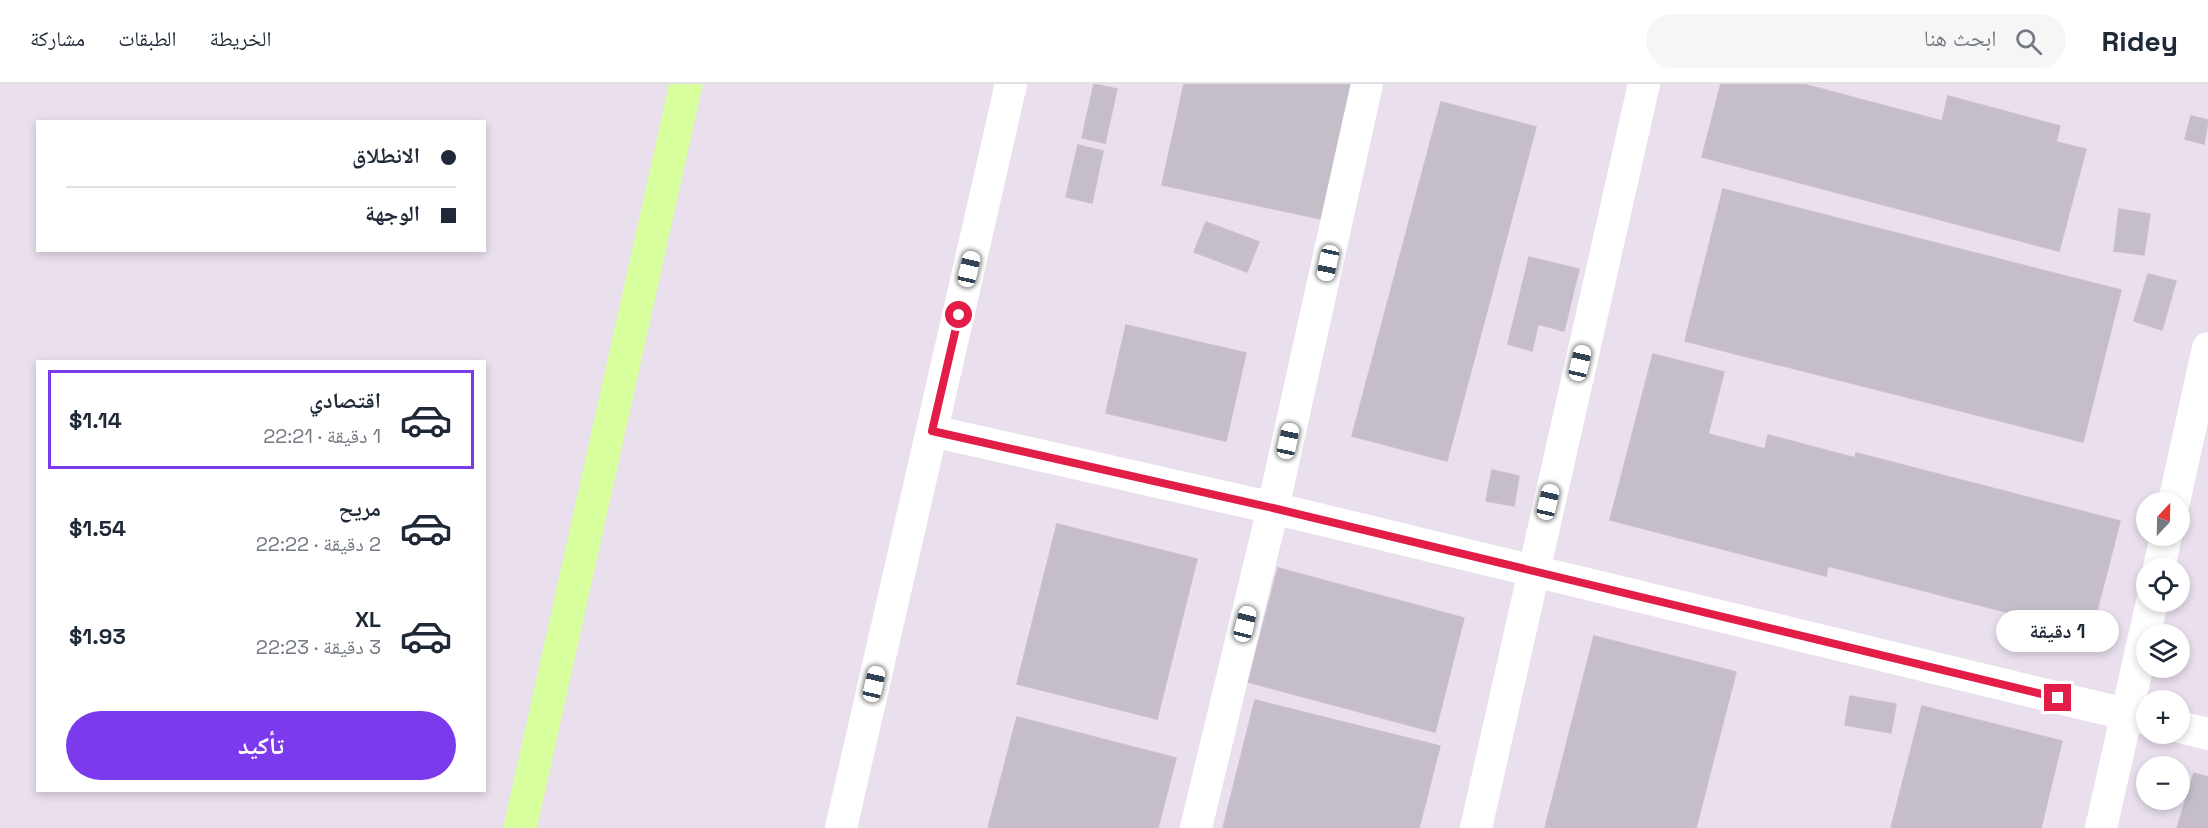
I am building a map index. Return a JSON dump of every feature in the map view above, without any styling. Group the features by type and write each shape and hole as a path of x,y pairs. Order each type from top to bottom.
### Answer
{"street":[{"path":"841,828 1011,84"},
{"path":"1196,828 1273,508 1367,84"},
{"path":"1476,828 1644,84"},
{"path":"2176,492 2208,348"},
{"path":"932,431 1273,508 2136,716"},
{"path":"2140,690 2151,612"},
{"path":"2102,828 2136,719"},
{"path":"2190,730 2208,734"}],"building":[{"path":"1094,84 1117,89 1105,143 1082,138"},
{"path":"1184,84 1356,84 1326,220 1162,185"},
{"path":"1721,84 1803,84 1942,121 1948,96 2060,126 2056,142 2086,149 2059,251 1702,157"},
{"path":"1441,102 1536,127 1447,461 1352,436"},
{"path":"2191,116 2208,120 2204,144 2185,139"},
{"path":"1078,145 1103,151 1092,203 1066,197"},
{"path":"1723,189 2121,290 2083,442 1685,341"},
{"path":"2119,209 2150,214 2144,255 2114,251"},
{"path":"1206,222 1259,242 1247,272 1194,252"},
{"path":"1529,257 1579,269 1564,331 1538,324 1532,351 1508,344"},
{"path":"2148,274 2176,281 2162,330 2134,321"},
{"path":"1126,325 1246,353 1226,441 1106,413"},
{"path":"1653,354 1724,372 1708,434 1765,449 1768,435 1855,458 1856,453 2120,521 2091,634 1828,566 1826,576 1610,520"},
{"path":"1492,470 1519,476 1514,506 1486,501"},
{"path":"1057,524 1197,559 1157,719 1017,684"},
{"path":"1278,568 1464,618 1435,732 1248,682"},
{"path":"1594,636 1736,672 1696,828 1545,828"},
{"path":"1850,696 1896,704 1891,733 1845,725"},
{"path":"1255,700 1440,746 1419,828 1223,828"},
{"path":"1922,706 2062,741 2041,828 1891,828"},
{"path":"1017,717 1176,758 1158,828 988,828"},
{"path":"2194,773 2208,777 2208,828 2177,828 2183,810 2190,810 2190,786"}],"waterway":[{"path":"520,828 686,84"}],"route":[{"path":"959,315 932,431 1273,508 2058,698"}]}
